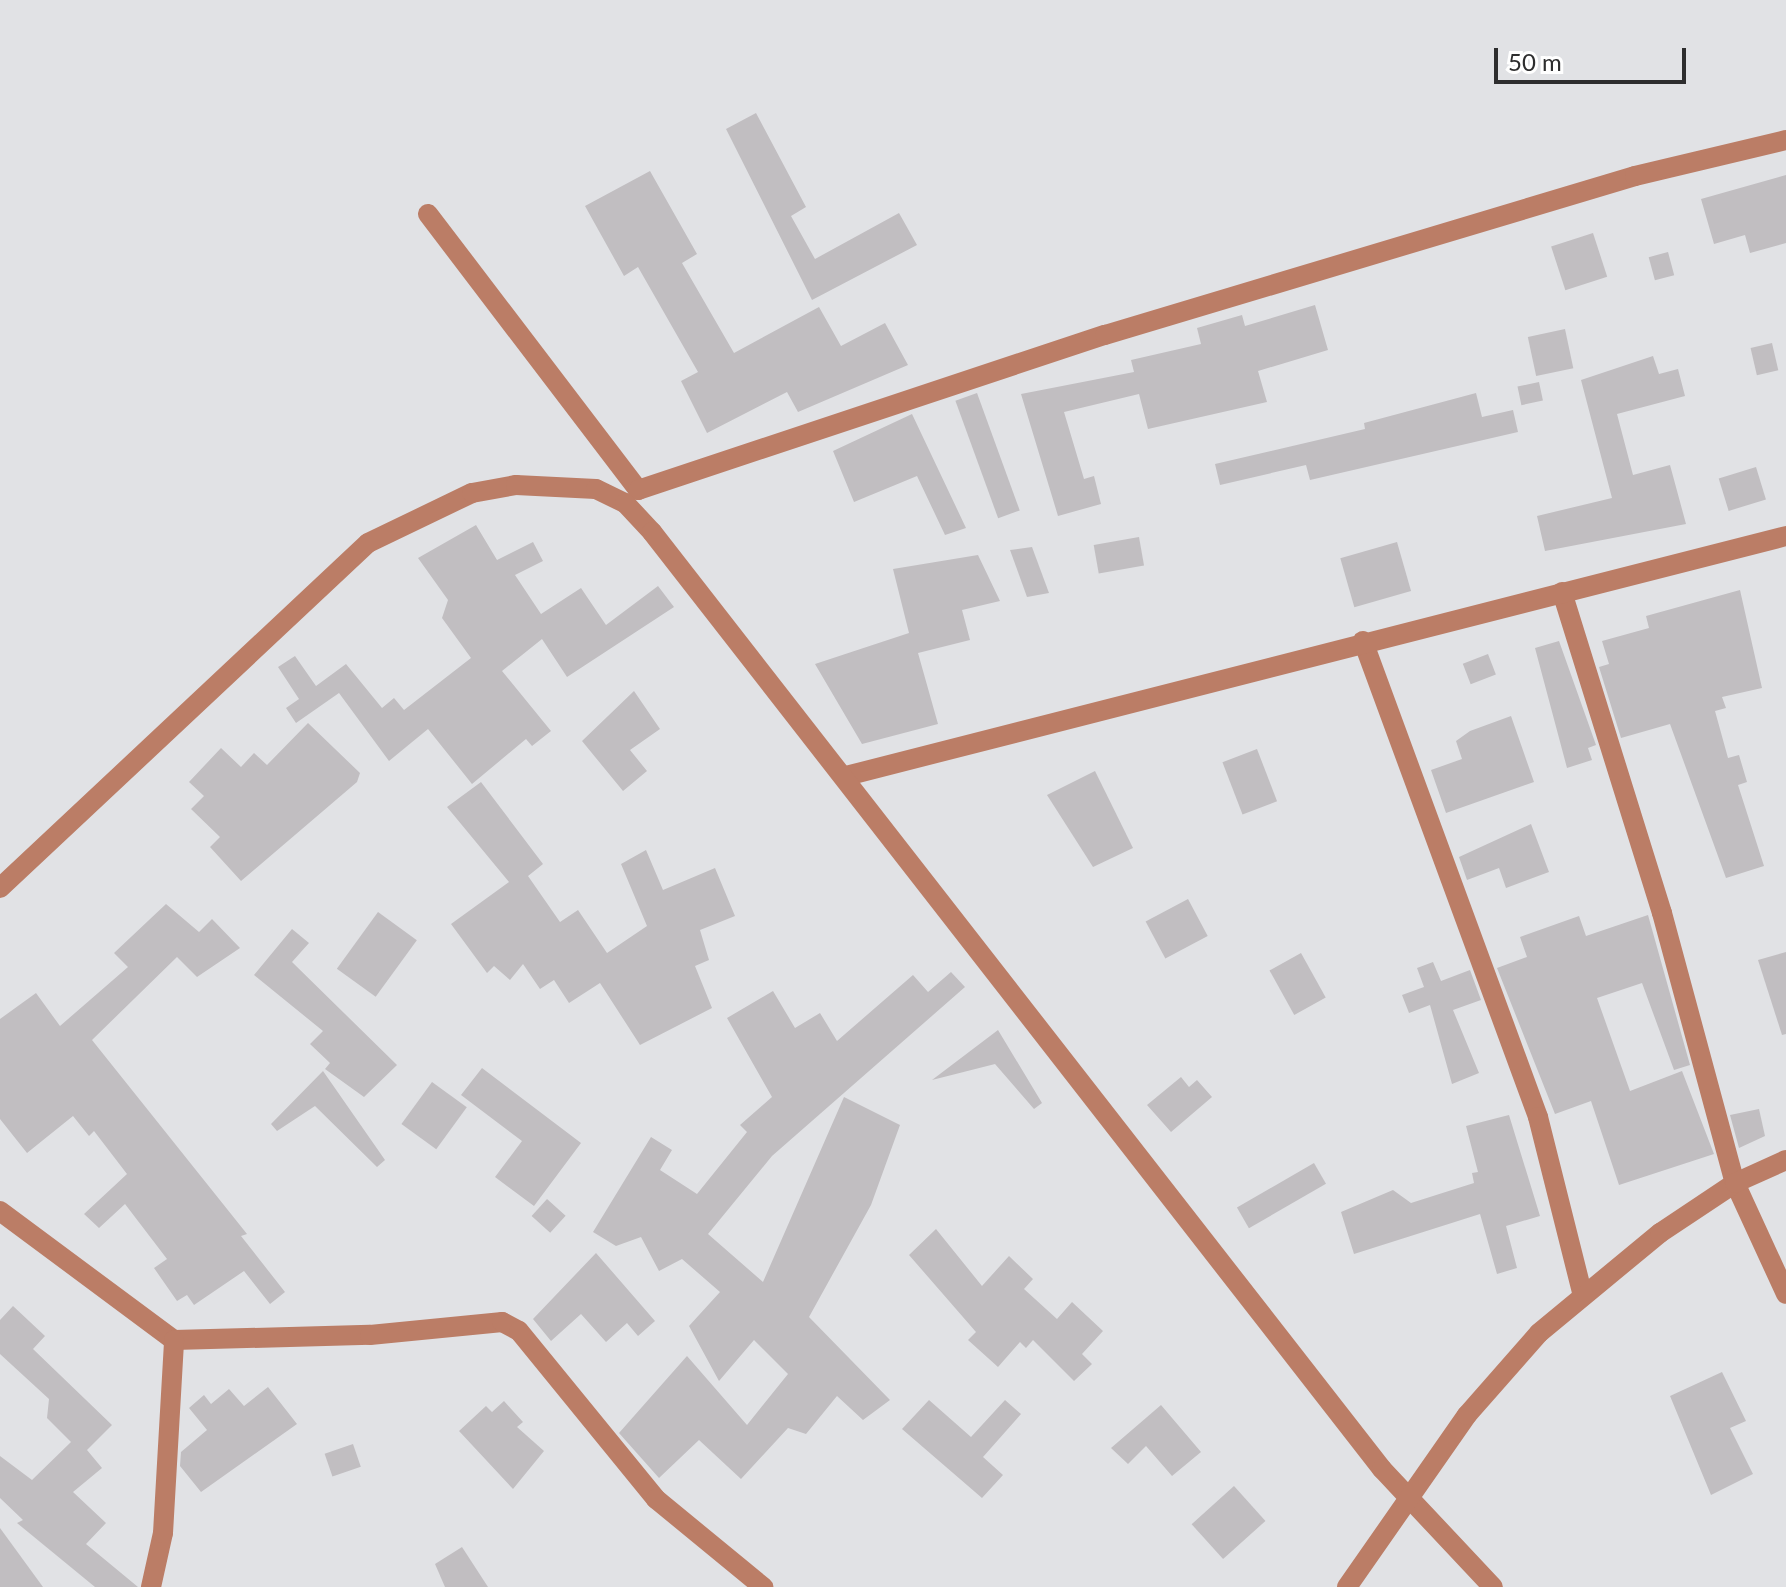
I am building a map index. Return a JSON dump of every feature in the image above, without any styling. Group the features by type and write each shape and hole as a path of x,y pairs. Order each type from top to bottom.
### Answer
{"street":[{"path":"428,214 638,490 1105,335 1635,176 1786,140"},
{"path":"0,888 368,543 432,507 516,485 596,489 625,503 846,776 1408,1494 1493,1587"},
{"path":"846,776 1363,641 1786,536"},
{"path":"1562,592 1662,913 1735,1183 1786,1294"},
{"path":"1363,641 1538,1117 1582,1292"},
{"path":"1347,1587 1408,1494 1509,1365 1582,1292 1735,1183 1786,1160"},
{"path":"0,1211 157,1335 174,1340 370,1335 502,1322 519,1331 656,1499 763,1587"},
{"path":"151,1587 163,1533 174,1340"}],"building":[{"path":"756,113 806,207 791,216 815,259 899,213 917,245 812,300 726,129"},
{"path":"650,171 697,254 682,263 734,353 819,307 841,346 885,323 908,365 798,412 787,392 707,433 681,381 698,372 638,267 624,276 585,206"},
{"path":"1786,175 1786,243 1750,253 1745,235 1714,244 1701,199"},
{"path":"1593,233 1607,277 1565,290 1551,247"},
{"path":"1668,252 1674,275 1655,280 1649,257"},
{"path":"1315,305 1328,350 1258,371 1267,402 1148,429 1139,394 1064,412 1084,479 1094,476 1101,504 1058,516 1021,394 1134,372 1131,360 1201,344 1197,328 1242,315 1245,326"},
{"path":"1565,329 1573,368 1536,376 1528,337"},
{"path":"1772,343 1778,370 1757,375 1751,348"},
{"path":"1653,356 1659,374 1678,369 1685,396 1617,414 1633,475 1670,465 1686,524 1545,551 1537,516 1612,498 1581,380"},
{"path":"1539,382 1543,401 1521,405 1517,387"},
{"path":"977,393 1020,510 998,518 955,401"},
{"path":"1476,393 1482,417 1513,410 1518,432 1310,480 1306,465 1220,485 1215,464 1365,429 1364,423"},
{"path":"912,414 966,528 945,535 917,476 854,502 833,451"},
{"path":"1756,467 1766,500 1729,511 1719,478"},
{"path":"476,525 497,560 533,542 543,561 515,575 541,614 581,588 606,625 658,586 674,607 567,677 542,639 502,671 551,731 532,746 526,739 472,784 428,729 389,761 339,693 296,723 286,708 299,699 278,667 295,656 316,686 346,664 382,708 394,698 404,710 471,658 442,618 448,600 418,558"},
{"path":"1139,537 1144,566 1099,574 1094,545"},
{"path":"1397,542 1411,591 1354,607 1340,558"},
{"path":"1032,547 1049,593 1027,597 1010,550"},
{"path":"978,555 1000,601 962,610 970,640 918,653 938,724 862,744 815,664 909,633 893,569"},
{"path":"1740,590 1762,688 1722,697 1726,708 1715,711 1728,758 1739,755 1747,782 1738,785 1764,866 1726,878 1670,724 1621,738 1599,667 1609,664 1602,641 1649,628 1646,616"},
{"path":"1559,641 1596,745 1588,748 1592,760 1567,768 1535,648"},
{"path":"1488,654 1496,675 1471,684 1463,664"},
{"path":"634,691 660,729 630,750 647,771 623,791 582,741"},
{"path":"1511,716 1534,782 1446,813 1431,770 1462,759 1456,741 1470,731"},
{"path":"308,723 360,773 357,782 241,881 210,847 220,837 191,809 204,796 189,782 221,748 241,767 254,753 267,765"},
{"path":"1257,749 1277,801 1243,815 1222,762"},
{"path":"1095,771 1133,848 1093,867 1047,795"},
{"path":"481,782 543,864 528,876 560,922 578,910 607,953 647,926 621,864 646,850 663,890 715,868 735,916 700,930 709,960 695,966 712,1008 640,1045 600,983 569,1003 554,980 540,989 523,964 510,980 494,966 487,973 451,924 509,882 447,807"},
{"path":"1531,824 1549,872 1506,888 1499,868 1467,880 1459,857"},
{"path":"1188,899 1208,936 1165,959 1146,922"},
{"path":"166,904 199,932 212,919 240,948 197,977 177,957 92,1040 247,1234 241,1236 285,1292 270,1304 244,1271 194,1305 187,1295 177,1301 154,1268 167,1259 125,1204 99,1228 84,1214 127,1174 94,1131 89,1136 73,1116 27,1153 0,1119 0,1019 36,993 60,1026 128,967 114,953"},
{"path":"378,912 417,940 376,997 337,969"},
{"path":"1648,915 1690,1065 1674,1070 1642,983 1597,998 1630,1091 1682,1071 1714,1154 1619,1185 1591,1101 1555,1114 1497,968 1527,957 1520,937 1579,916 1586,936"},
{"path":"292,929 309,943 292,962 397,1065 364,1097 325,1069 330,1063 310,1044 323,1031 254,975"},
{"path":"1786,952 1786,1034 1782,1035 1758,960"},
{"path":"1301,953 1326,998 1294,1015 1270,970"},
{"path":"1433,962 1441,981 1470,970 1481,1000 1453,1010 1479,1073 1452,1084 1430,1005 1409,1013 1402,995 1424,987 1417,968"},
{"path":"951,972 965,987 772,1156 708,1234 763,1282 844,1097 900,1125 871,1205 809,1317 890,1400 863,1420 837,1396 806,1434 788,1428 741,1479 699,1440 659,1478 619,1433 687,1356 747,1425 788,1374 754,1340 719,1381 689,1326 720,1292 682,1259 659,1271 641,1237 616,1246 593,1232 651,1137 672,1150 660,1170 697,1194 747,1132 740,1125 772,1097 727,1018 773,991 795,1028 820,1013 837,1041 913,975 928,992"},
{"path":"998,1030 1042,1103 1034,1109 995,1064 932,1080"},
{"path":"482,1068 581,1143 534,1206 495,1177 522,1141 461,1095"},
{"path":"323,1071 385,1160 377,1167 315,1106 277,1131 271,1124"},
{"path":"1181,1077 1189,1087 1197,1080 1212,1097 1171,1132 1147,1105"},
{"path":"432,1082 467,1107 436,1149 401,1124"},
{"path":"1759,1109 1765,1136 1739,1148 1730,1115"},
{"path":"1509,1115 1540,1216 1506,1226 1517,1268 1497,1274 1480,1214 1354,1254 1341,1212 1393,1190 1411,1203 1474,1183 1472,1173 1478,1172 1466,1126"},
{"path":"1314,1163 1326,1184 1249,1228 1237,1208"},
{"path":"547,1199 566,1216 550,1233 532,1216"},
{"path":"936,1229 982,1286 1009,1256 1033,1279 1024,1289 1057,1319 1072,1302 1103,1331 1082,1354 1092,1364 1074,1381 1033,1340 1026,1348 1020,1342 998,1367 968,1340 976,1332 909,1255"},
{"path":"596,1253 655,1321 638,1336 627,1323 606,1342 581,1314 551,1341 533,1319"},
{"path":"13,1306 45,1336 33,1349 112,1425 87,1450 102,1468 73,1492 106,1523 86,1544 138,1587 95,1587 17,1523 23,1520 0,1498 0,1456 32,1480 71,1442 47,1418 49,1399 0,1354 0,1320"},
{"path":"1722,1372 1746,1421 1730,1428 1753,1474 1711,1495 1670,1396"},
{"path":"268,1387 297,1424 201,1492 180,1466 181,1452 207,1430 189,1408 204,1395 211,1404 229,1389 244,1406"},
{"path":"929,1400 971,1437 1005,1400 1021,1414 983,1457 1003,1475 982,1498 902,1429"},
{"path":"504,1401 523,1422 517,1427 544,1451 513,1489 459,1431 486,1406 492,1412"},
{"path":"1161,1405 1201,1452 1172,1476 1146,1446 1128,1464 1111,1448"},
{"path":"353,1444 361,1467 332,1476 325,1454"},
{"path":"1234,1486 1265,1521 1223,1559 1192,1524"},
{"path":"0,1528 43,1587 0,1587"},
{"path":"462,1547 488,1587 445,1587 435,1564"}]}
